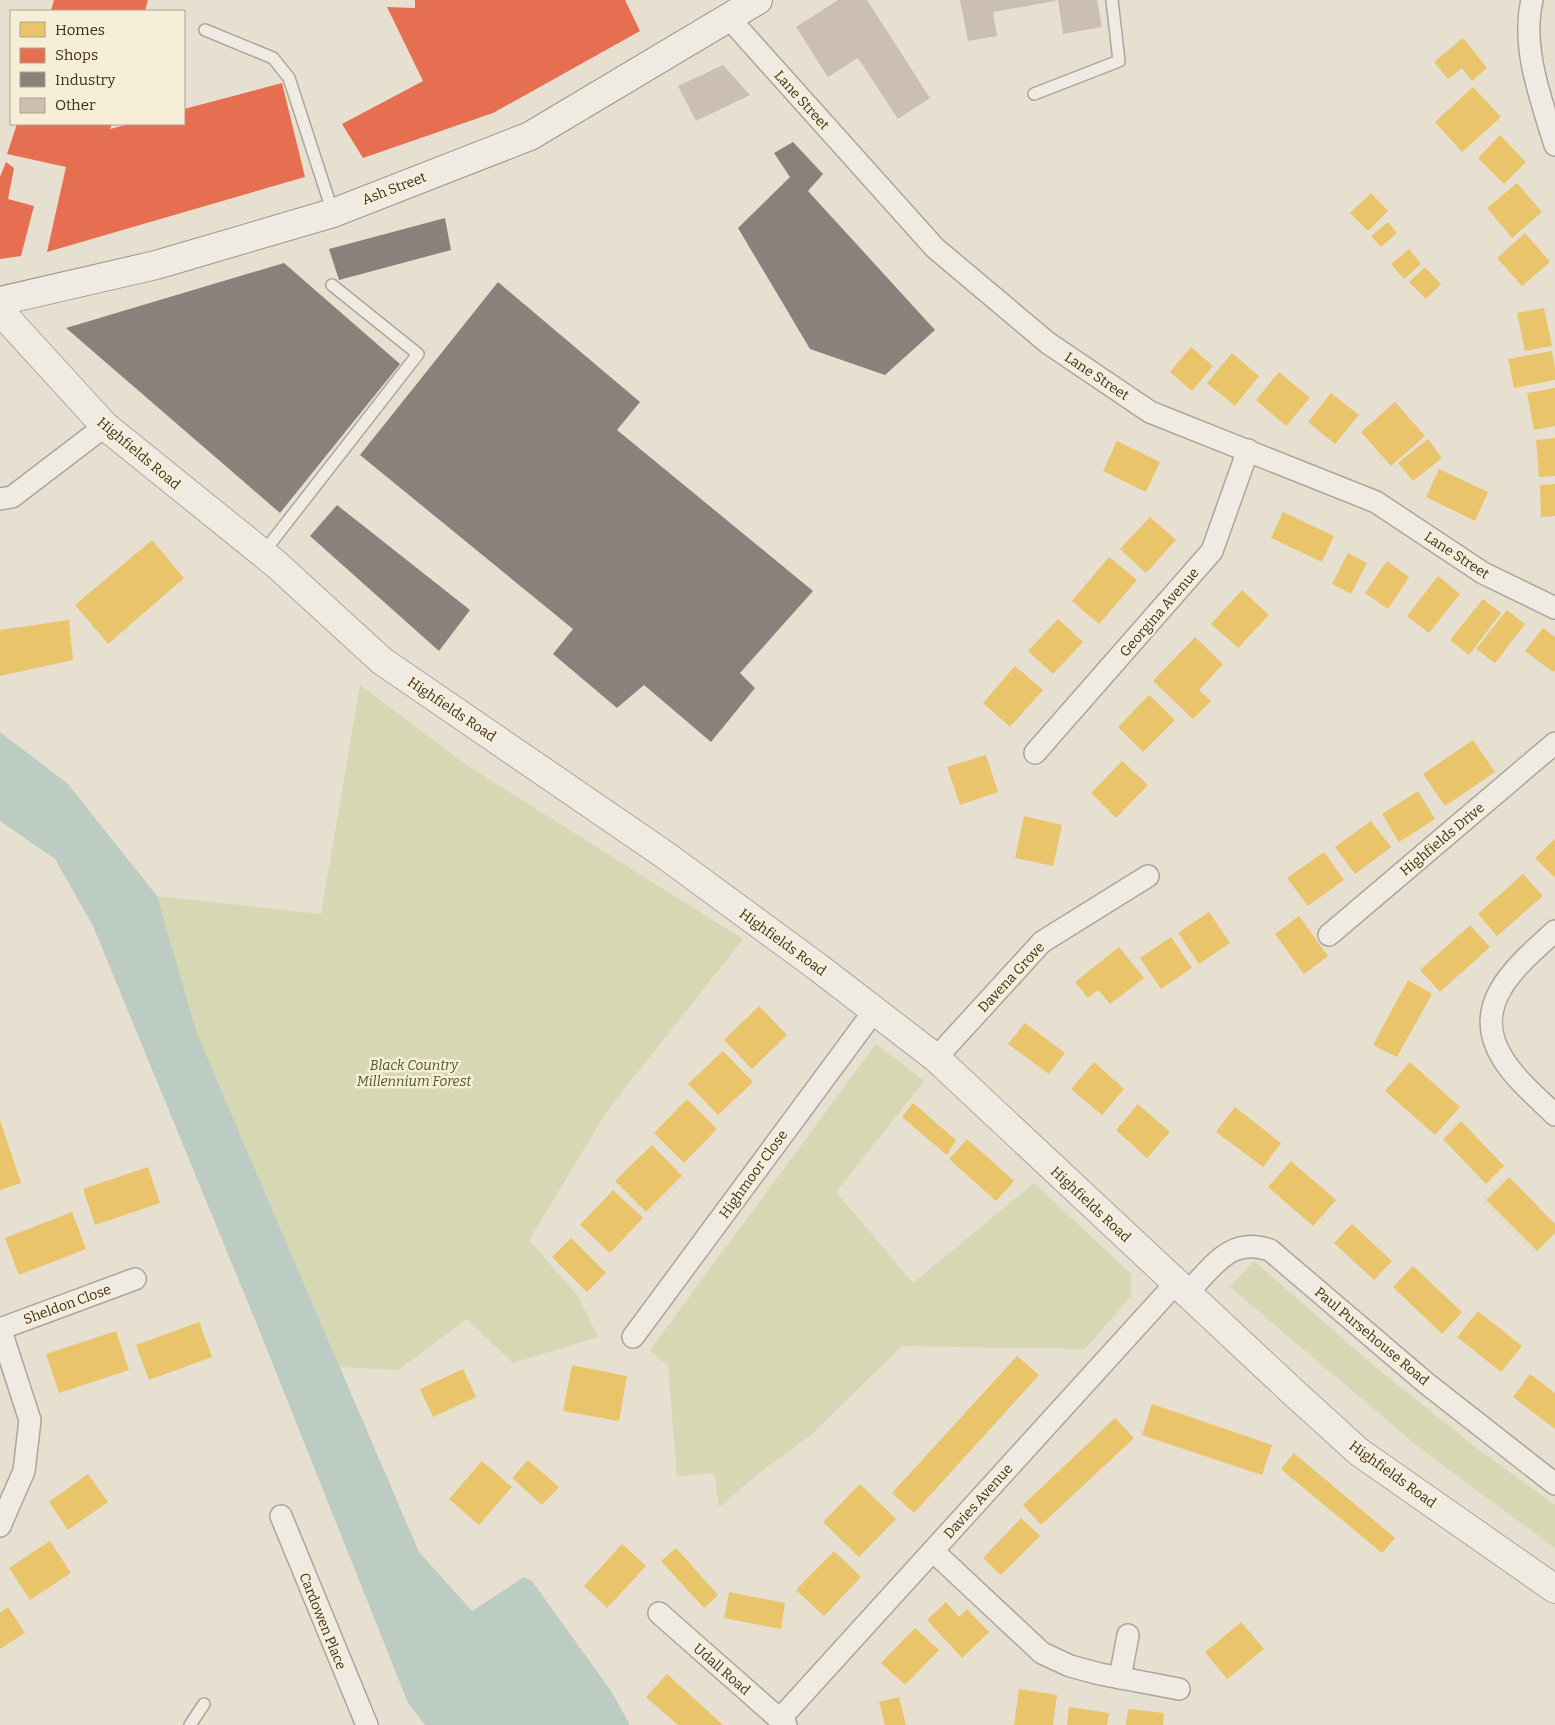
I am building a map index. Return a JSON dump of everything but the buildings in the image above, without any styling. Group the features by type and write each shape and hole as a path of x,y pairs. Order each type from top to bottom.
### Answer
{"street":[{"name":"Ash Street","path":"0,301 156,265 333,212 530,136 758,0"},
{"path":"1532,0 1529,14 1530,44 1546,79 1555,145"},
{"name":"Lane Street","path":"728,17 935,248 1048,343 1150,412 1376,502 1483,573 1555,608"},
{"name":"Highfields Road","path":"0,311 105,426 263,553 382,661 665,855 820,968 936,1058 1292,1392 1359,1452 1555,1589"},
{"path":"0,499 12,498 105,426"},
{"name":"Georgina Avenue","path":"1035,753 1212,551 1248,450"},
{"name":"Highfields Drive","path":"1329,935 1555,742"},
{"name":"Davena Grove","path":"936,1058 1042,942 1148,876"},
{"path":"1555,931 1504,982 1495,1001 1491,1021 1492,1034 1502,1059 1510,1070 1555,1115"},
{"name":"Highmoor Close","path":"633,1337 874,1011"},
{"name":"Paul Pursehouse Road","path":"1181,1288 1229,1252 1246,1246 1258,1246 1270,1250 1426,1383 1555,1484"},
{"name":"Sheldon Close","path":"0,1328 135,1279"},
{"name":"Davies Avenue","path":"782,1722 933,1551 1181,1288"},
{"path":"0,1328 30,1420 24,1471 0,1526"},
{"name":"Cardowen Place","path":"281,1516 367,1725"},
{"path":"933,1551 1042,1653 1070,1666 1120,1678 1180,1689"},
{"name":"Udall Road","path":"659,1613 782,1722"},
{"path":"1120,1678 1128,1635"}],"lane":[{"path":"1034,94 1120,61 1112,0"},
{"path":"205,30 272,58 289,78 333,212"},
{"path":"263,553 418,354 332,285"},
{"path":"190,1725 204,1704"}],"green space":[{"name":"Black Country Millennium Forest","path":"360,685 471,768 743,939 607,1111 529,1240 578,1296 598,1337 513,1363 467,1319 398,1370 340,1367 198,1036 157,896 321,914"},
{"path":"876,1044 924,1081 836,1192 913,1283 1034,1183 1131,1274 1131,1296 1085,1349 902,1346 811,1435 764,1469 719,1507 714,1473 677,1476 668,1366 650,1350"},
{"path":"1254,1261 1373,1365 1475,1447 1555,1505 1555,1548 1421,1449 1230,1287"}],"shaded area":[{"path":"0,732 68,784 157,896 198,1036 419,1552 472,1611 524,1577 532,1581 611,1691 630,1725 425,1725 408,1703 258,1327 93,926 55,859 0,821"}]}
